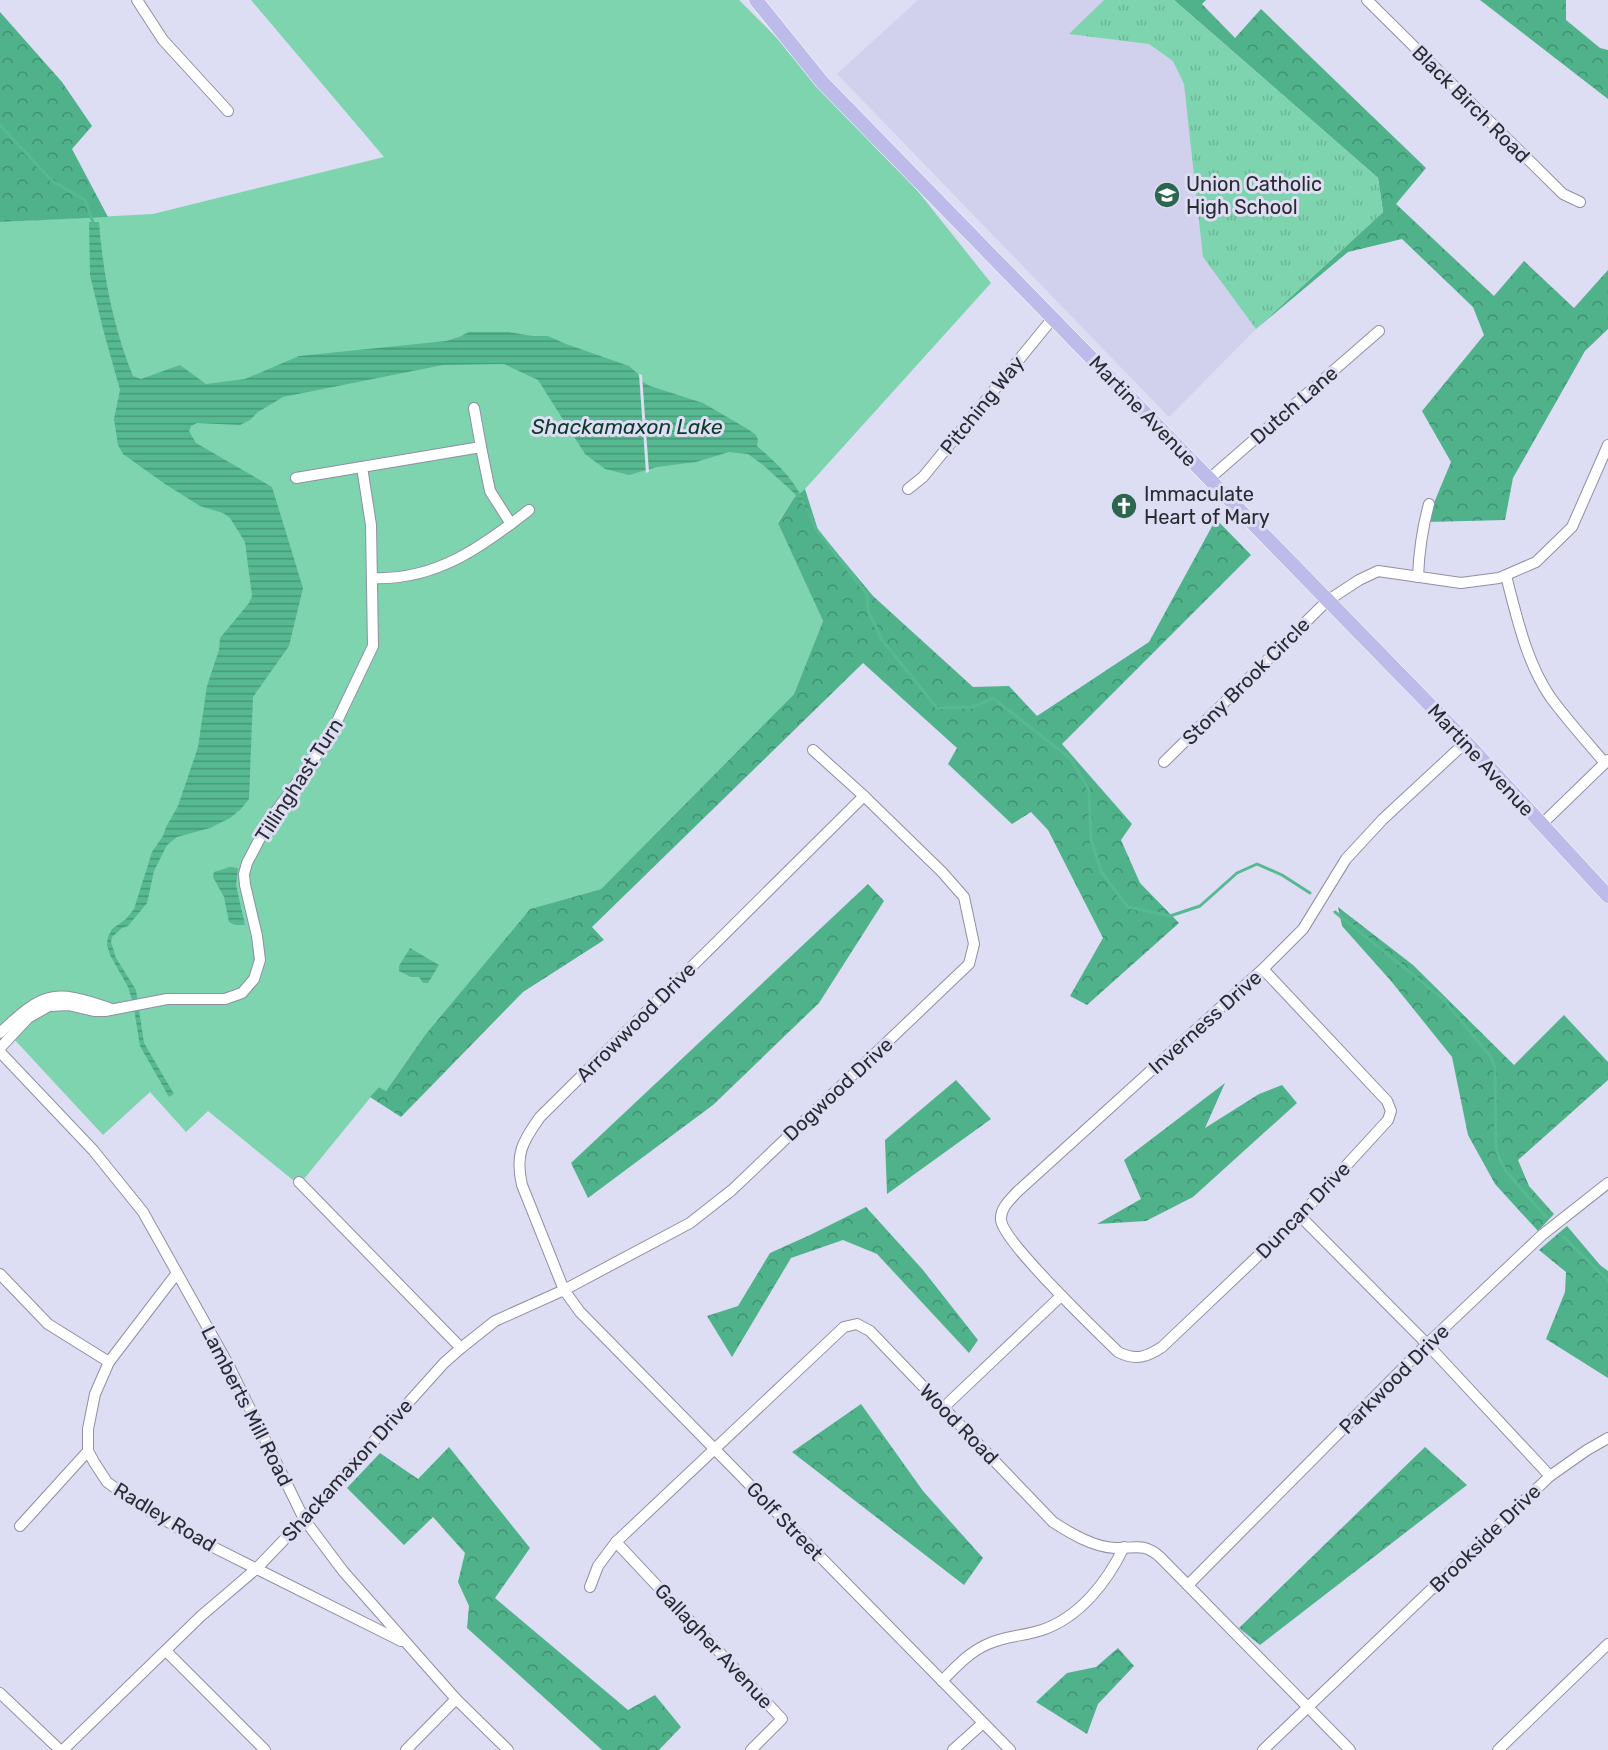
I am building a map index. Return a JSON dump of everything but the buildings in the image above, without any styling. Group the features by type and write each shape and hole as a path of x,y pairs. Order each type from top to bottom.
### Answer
{"main road":[{"name":"Martine Avenue","path":"756,0 822,82 1466,742 1608,896"}],"street":[{"path":"137,0 163,40 228,111"},
{"name":"Black Birch Road","path":"1367,0 1563,194 1580,202"},
{"name":"Pitching Way","path":"908,489 923,477 1053,318"},
{"name":"Dutch Lane","path":"1209,479 1378,331"},
{"path":"474,408 490,491 511,524"},
{"name":"Stony Brook Circle","path":"1164,762 1328,600 1359,580 1378,571 1461,583 1506,576 1536,561 1572,527 1608,445"},
{"path":"296,478 481,447"},
{"name":"Tillinghast Turn","path":"0,1050 28,1018 49,1006 68,1005 94,1011 115,1010 167,999 225,999 242,993 254,979 260,960 257,936 244,885 247,863 269,821 329,738 371,654 374,641 371,525 362,467"},
{"path":"1418,577 1422,529 1429,504"},
{"path":"372,578 405,578 438,569 487,541 529,510"},
{"path":"1506,576 1523,639 1540,680 1551,698 1607,762 1542,824"},
{"name":"Inverness Drive","path":"1061,1296 1004,1228 1001,1220 1008,1202 1263,969 1303,929 1346,859 1383,819 1466,742"},
{"name":"Dogwood Drive","path":"461,1348 495,1322 564,1290 690,1223 712,1207 969,964 974,944 964,897 951,880 813,750"},
{"name":"Arrowwood Drive","path":"564,1290 522,1185 519,1155 530,1131 540,1117 864,796"},
{"name":"Duncan Drive","path":"1061,1296 1118,1352 1137,1358 1146,1357 1162,1347 1300,1216 1388,1120 1391,1111 1387,1101 1263,969"},
{"name":"Tillinghast Turn","path":"0,1033 26,1008 44,998 64,996 115,1010"},
{"name":"Lamberts Mill Road","path":"0,1050 93,1150 143,1212 228,1364 304,1519 343,1571 456,1699 508,1750"},
{"path":"299,1182 461,1348"},
{"name":"Parkwood Drive","path":"1188,1585 1427,1344 1542,1235 1608,1182"},
{"name":"Brookside Drive","path":"1263,1750 1550,1476 1427,1344 1300,1216"},
{"path":"20,1526 88,1451 88,1429 96,1394 109,1362 177,1273"},
{"path":"0,1274 48,1324 109,1362"},
{"name":"Golf Street","path":"564,1290 580,1312 1010,1750"},
{"path":"944,1408 1061,1296"},
{"name":"Wood Road","path":"590,1587 598,1566 616,1542 844,1327 857,1324 870,1331 1053,1522 1076,1536 1104,1546 1114,1548 1136,1546 1154,1551 1350,1750"},
{"name":"Shackamaxon Drive","path":"61,1750 201,1616 256,1569 444,1363 461,1348"},
{"path":"1550,1476 1608,1438"},
{"name":"Radley Road","path":"88,1451 107,1482 140,1506 256,1569 407,1643"},
{"name":"Gallagher Avenue","path":"616,1542 782,1719 752,1750"},
{"path":"942,1682 968,1656 988,1644 1039,1630 1071,1615 1102,1584 1124,1547"},
{"path":"1498,1750 1608,1644"},
{"path":"166,1651 265,1750"},
{"path":"0,1693 61,1750"},
{"path":"406,1750 456,1699"},
{"path":"953,1750 982,1723"}],"shaded area":[{"name":"Union Catholic High School","path":"918,0 1174,0 1383,212 1256,329 1169,417 837,74"}],"green space":[{"path":"251,0 739,0 809,70 905,175 991,283 805,489 794,498 778,522 823,621 794,694 601,889 530,909 425,1035 386,1091 379,1087 299,1185 208,1111 186,1132 150,1092 103,1135 0,1024 0,222 153,214 384,157"},
{"path":"1104,0 1174,0 1378,178 1383,212 1256,329 1203,257 1184,84 1173,61 1149,44 1069,34"},
{"path":"1174,0 1206,0 1202,4 1235,38 1261,9 1426,168 1396,204 1494,296 1524,261 1574,308 1608,270 1608,329 1585,351 1513,478 1505,520 1426,522 1451,462 1422,411 1484,335 1473,307 1402,239 1348,252 1256,329 1383,212 1378,178"},
{"path":"1480,0 1566,0 1566,20 1600,48 1608,50 1608,99"},
{"path":"0,12 62,82 92,126 72,149 108,217 0,222"},
{"path":"805,489 818,530 873,596 973,687 1009,686 1037,716 1149,642 1216,519 1251,555 1062,744 1132,824 1121,840 1140,883 1179,923 1087,1005 1070,996 1103,938 1048,830 1031,812 1012,824 948,764 957,748 863,663 592,927 604,940 523,992 401,1117 370,1097 379,1087 386,1091 425,1035 530,909 601,889 794,694 823,621 778,523 794,498"},
{"path":"868,884 884,901 819,1003 713,1105 588,1198 571,1163"},
{"path":"1338,907 1413,965 1514,1065 1564,1015 1608,1062 1608,1080 1518,1160 1529,1186 1554,1214 1538,1231 1495,1184 1468,1135 1452,1057 1391,981 1342,926"},
{"path":"956,1080 991,1119 887,1194 885,1140"},
{"path":"1225,1083 1205,1128 1259,1094 1282,1085 1297,1103 1193,1197 1146,1221 1097,1224 1141,1199 1124,1160"},
{"path":"866,1207 923,1270 978,1340 969,1353 877,1254 843,1240 791,1258 732,1357 707,1316 738,1306 770,1253"},
{"path":"1567,1226 1600,1265 1608,1271 1608,1378 1546,1339 1565,1292 1566,1272 1539,1250"},
{"path":"861,1404 923,1491 983,1558 964,1585 792,1452"},
{"path":"449,1447 530,1548 495,1598 628,1710 655,1695 681,1727 659,1750 602,1750 467,1628 469,1606 458,1582 465,1553 433,1517 404,1545 347,1488 380,1453 418,1479"},
{"path":"1425,1447 1467,1485 1260,1645 1239,1628"},
{"path":"1118,1648 1134,1666 1098,1704 1087,1734 1036,1702 1067,1673 1096,1667"}],"water":[{"name":"Shackamaxon Lake","path":"89,222 99,222 110,300 133,376 141,379 180,365 206,384 245,379 299,356 446,341 469,332 508,332 548,336 629,366 643,382 650,386 703,403 746,428 756,435 757,446 782,469 794,484 810,514 794,493 748,454 729,452 696,462 657,467 629,475 605,469 585,454 538,380 504,364 443,365 283,397 240,425 197,423 191,426 189,431 196,443 272,487 303,588 289,646 253,697 249,799 230,818 210,828 177,837 167,845 154,871 147,903 128,926 112,937 111,942 116,958 136,990 144,1043 174,1094 169,1097 140,1046 133,1003 128,987 110,955 107,945 108,937 112,929 126,919 134,909 152,852 178,806 198,747 207,686 219,650 220,638 249,603 252,596 245,542 230,518 223,513 200,506 165,484 123,454 118,445 114,419 120,390 90,275"},
{"path":"230,867 238,868 236,885 245,925 235,925 229,922 224,897 213,877 214,872"},
{"path":"410,948 439,965 428,983 423,983 419,977 411,977 399,971 399,966"}],"pier":[{"path":"639,374 642,375 649,472 646,473"}],"waterway":[{"path":"0,125 52,181 85,200 93,222"},
{"path":"810,514 816,529 867,594 868,610 882,640 937,708 973,707 993,698 1071,759 1089,790 1091,840 1102,873 1128,907 1170,916 1200,906 1237,873 1257,864 1282,875 1310,893"},
{"path":"1335,912 1443,999 1491,1057 1495,1068 1496,1150 1505,1170 1546,1217"},
{"path":"1564,1237 1608,1281"}],"place":[{"name":"Union Catholic High School","path":"1167,195"},
{"name":"Immaculate Heart of Mary","path":"1124,506"}]}
